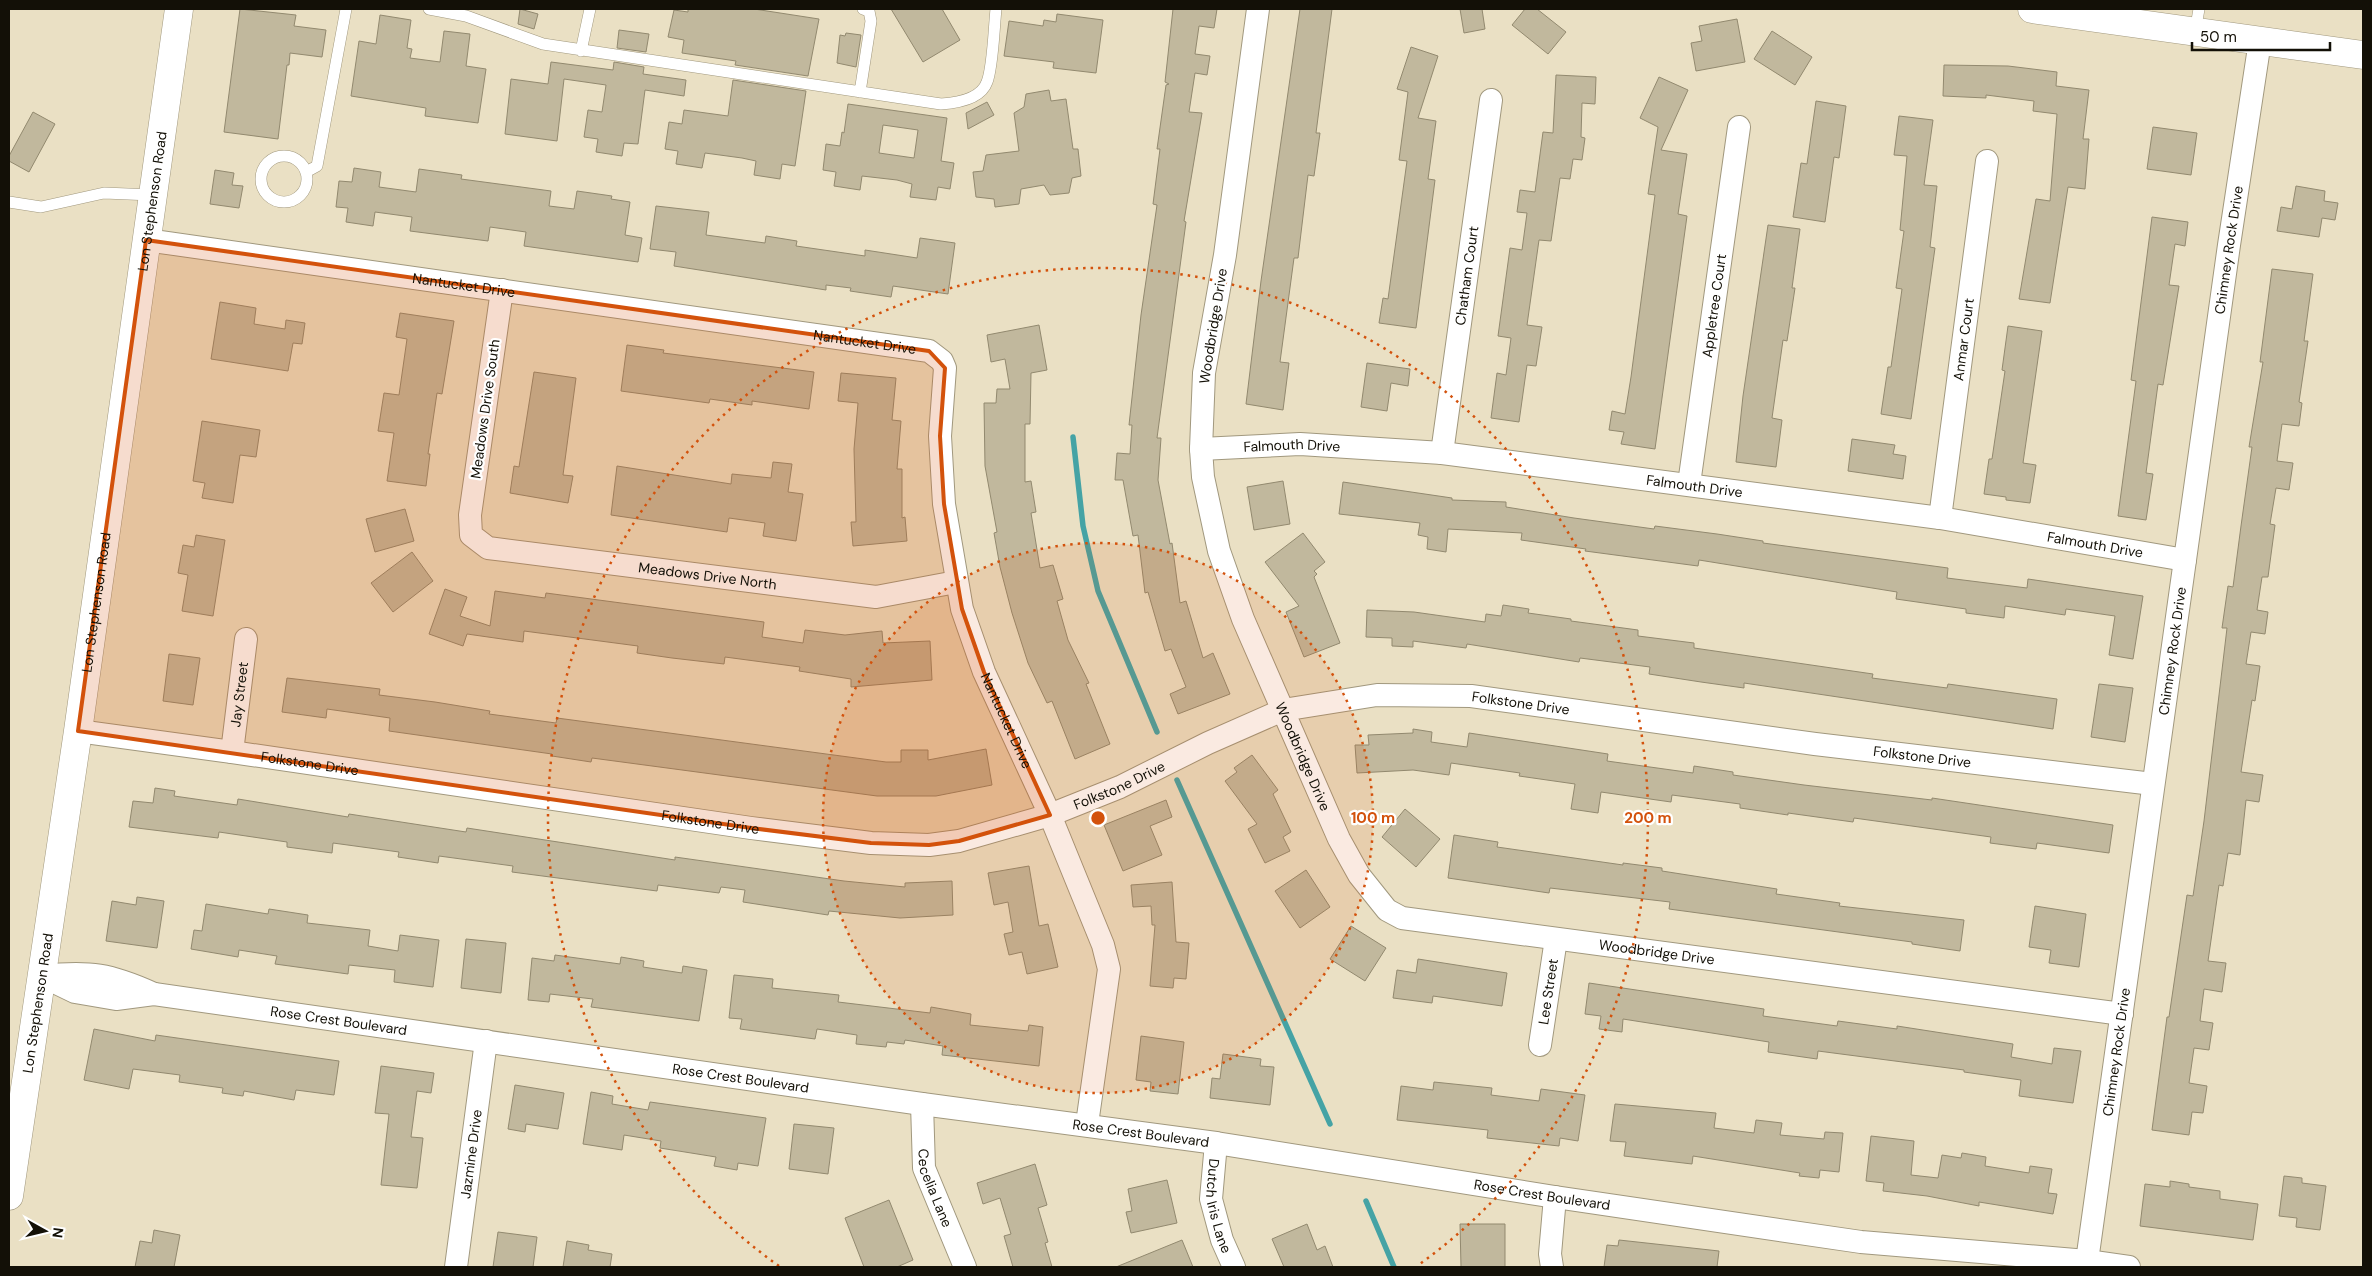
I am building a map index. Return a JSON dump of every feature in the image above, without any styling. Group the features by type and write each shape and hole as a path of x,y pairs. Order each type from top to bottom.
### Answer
{"street":[{"name":"Lon Stephenson Road","path":"9,1196 78,732 179,9"},
{"name":"Woodbridge Drive","path":"1258,9 1224,255 1204,373 1201,449 1203,477 1219,551 1243,619 1338,839 1359,875 1387,910 1402,918 2122,1014"},
{"path":"2032,9 2197,20 2260,41 2363,55"},
{"name":"Chimney Rock Drive","path":"2088,1261 2153,784 2260,41"},
{"name":"Chatham Court","path":"1442,453 1491,100"},
{"name":"Appletree Court","path":"1689,484 1739,127"},
{"name":"Anmar Court","path":"1940,518 1987,161"},
{"name":"Nantucket Drive","path":"146,240 929,351 942,361 945,368 940,436 944,504 962,609 984,672 1050,815 1103,945 1109,969 1087,1124"},
{"name":"Meadows Drive South","path":"470,528 470,515 502,290"},
{"name":"Falmouth Drive","path":"1201,449 1300,444 1442,453 1940,518 2185,560"},
{"name":"Meadows Drive North","path":"470,528 471,535 488,548 876,597 956,582"},
{"name":"Jay Street","path":"232,752 246,639"},
{"name":"Folkstone Drive","path":"78,732 232,752 741,827 871,843 929,845 958,840 1050,815 1120,787 1208,743 1283,710 1376,695 1471,696 1815,744 2153,784"},
{"name":"Lee Street","path":"1540,1045 1556,938"},
{"name":"Rose Crest Boulevard","path":"42,976 75,992 116,999 154,994 922,1104 1087,1124 1555,1197 1861,1242 2088,1261 2129,1267"},
{"name":"Jazmine Drive","path":"456,1267 486,1041"},
{"name":"Cecelia Lane","path":"922,1104 924,1168 965,1267"},
{"name":"Dutch Iris Lane","path":"1216,1143 1211,1199 1222,1240 1234,1267"},
{"path":"1552,1267 1550,1254 1555,1197"}],"lane":[{"path":"306,172 317,166 346,9"},
{"path":"429,9 466,16 543,44 941,104 955,103 974,96 987,83 996,9"},
{"path":"581,51 590,9"},
{"path":"860,92 871,21 868,11 863,9"},
{"path":"282,156 297,160 306,172 306,187 296,199 288,202 273,200 262,189 260,182 264,167 275,157 282,156"},
{"path":"9,202 41,207 104,193 152,195"}],"highlighted area":[{"path":"146,240 929,351 945,368 940,436 944,504 962,609 984,672 1050,815 959,841 929,845 871,843 751,828 78,731"}],"building":[{"path":"240,9 296,15 294,26 326,30 322,57 290,53 278,139 224,132"},
{"path":"520,9 538,14 534,29 518,24"},
{"path":"688,9 754,9 819,19 808,76 735,65 736,61 682,53 684,40 668,37 674,10 688,12"},
{"path":"891,9 942,9 960,40 923,62"},
{"path":"1173,9 1217,9 1214,28 1199,26 1195,54 1210,56 1207,75 1195,73 1189,112 1202,113 1184,221 1186,222 1157,438 1161,438 1158,480 1170,544 1172,543 1180,603 1186,601 1203,658 1213,653 1230,694 1178,714 1170,694 1186,687 1171,649 1165,651 1148,592 1145,593 1138,535 1133,536 1123,480 1115,480 1117,453 1130,454 1132,425 1129,425 1141,315 1157,205 1153,204 1160,149 1157,149 1166,85 1169,84 1165,82"},
{"path":"1300,9 1332,9 1316,133 1320,133 1314,176 1308,175 1298,258 1294,258 1280,362 1289,363 1283,410 1246,404 1261,281"},
{"path":"1460,9 1482,9 1485,29 1464,33"},
{"path":"1525,9 1537,9 1566,32 1548,54 1512,25"},
{"path":"1057,14 1103,20 1096,73 1053,68 1054,62 1004,56 1009,21 1043,26 1044,20 1056,22"},
{"path":"380,15 411,20 407,48 412,49 410,58 440,62 444,31 470,34 466,66 486,69 478,123 425,116 426,108 351,96 359,41 376,44"},
{"path":"1737,19 1745,62 1696,71 1691,43 1702,41 1699,26"},
{"path":"619,30 649,34 646,52 617,48"},
{"path":"1772,31 1812,57 1795,85 1754,59"},
{"path":"846,33 861,35 856,67 837,63 840,35 845,36"},
{"path":"1411,47 1438,56 1418,118 1436,121 1428,179 1435,180 1416,328 1379,323 1383,298 1388,299 1407,161 1399,160 1408,92 1397,89"},
{"path":"551,62 613,70 614,62 644,67 643,74 686,80 684,96 645,90 638,144 624,143 622,156 596,152 598,139 584,137 588,110 602,112 606,85 564,79 557,141 505,134 511,79 548,84"},
{"path":"1944,65 2008,66 2057,72 2056,86 2089,90 2083,139 2089,139 2085,189 2068,187 2050,303 2019,299 2036,199 2050,201 2057,114 2033,111 2034,101 1986,95 1986,98 1943,96"},
{"path":"1556,75 1596,77 1595,104 1582,103 1581,137 1585,138 1582,160 1573,159 1570,179 1560,178 1551,241 1539,240 1527,325 1542,327 1536,366 1527,365 1519,422 1491,418 1497,373 1506,375 1511,338 1498,336 1510,248 1522,250 1527,213 1517,212 1520,190 1535,192 1543,132 1553,133"},
{"path":"1659,77 1688,90 1661,150 1687,154 1678,214 1687,216 1655,449 1621,444 1624,432 1609,430 1612,411 1625,414 1631,377 1655,195 1648,194 1658,127 1640,118"},
{"path":"733,80 806,91 795,166 782,164 780,179 754,175 756,161 742,158 705,153 702,168 676,164 678,151 665,149 669,122 682,124 684,110 728,116"},
{"path":"1049,90 1051,101 1066,99 1073,149 1078,149 1081,176 1072,178 1069,193 1050,195 1044,185 1021,189 1019,204 995,207 994,199 976,197 973,172 983,171 986,155 1019,151 1014,113 1024,107 1026,94"},
{"path":"1816,101 1846,106 1839,158 1834,157 1825,222 1793,217 1801,163 1807,164"},
{"path":"987,102 994,115 968,129 966,113"},
{"path":"848,104 947,118 941,161 954,163 950,189 938,187 936,200 910,197 912,184 897,180 862,176 860,190 834,186 836,172 823,170 826,144 840,146 842,132 844,133","holes":["883,125 918,130 914,158 879,153"]},
{"path":"33,112 55,124 29,172 9,161 9,156"},
{"path":"1899,116 1933,120 1924,185 1937,186 1930,247 1935,248 1911,419 1881,414 1888,367 1891,367 1902,289 1896,288 1904,231 1900,230 1907,156 1894,155"},
{"path":"2153,127 2197,133 2191,175 2147,169"},
{"path":"354,168 381,172 379,187 416,192 419,169 462,175 461,179 551,191 549,206 574,209 577,191 612,196 611,199 630,202 625,235 642,238 638,262 524,246 526,232 490,227 488,241 410,231 412,217 375,212 373,226 346,222 348,208 336,207 339,181 352,182"},
{"path":"215,170 234,173 232,185 243,186 239,208 210,204"},
{"path":"2296,186 2325,191 2324,201 2338,203 2335,220 2322,218 2319,237 2277,231 2281,207 2292,209"},
{"path":"656,206 709,212 706,235 765,243 766,236 797,241 796,246 865,256 865,250 917,258 920,238 955,243 948,294 893,286 891,297 850,291 851,288 826,285 826,290 674,266 676,252 650,249"},
{"path":"2152,217 2188,222 2185,246 2175,244 2169,285 2179,286 2163,385 2158,384 2146,473 2153,474 2146,520 2118,516 2136,381 2131,380"},
{"path":"1768,225 1800,229 1792,288 1795,288 1787,341 1783,340 1772,418 1782,420 1776,467 1736,462 1743,396"},
{"path":"2272,269 2313,274 2304,341 2308,341 2299,402 2302,403 2299,426 2282,424 2277,461 2293,463 2289,490 2276,488 2270,524 2275,525 2268,577 2262,577 2257,610 2268,612 2265,634 2251,632 2246,664 2260,666 2255,701 2252,700 2241,772 2263,775 2259,802 2246,800 2240,855 2228,853 2223,886 2219,885 2208,961 2226,963 2222,992 2204,989 2200,1021 2213,1023 2209,1050 2194,1048 2189,1083 2207,1086 2203,1113 2192,1112 2189,1135 2152,1130 2167,1017 2169,1017 2187,895 2193,896 2204,821 2227,628 2222,628 2228,586 2233,587 2252,447 2249,447 2263,362 2260,362"},
{"path":"220,302 256,308 254,324 285,329 286,320 305,323 302,344 293,343 288,371 211,359"},
{"path":"400,313 454,321 442,394 437,393 428,454 430,454 426,486 387,481 394,433 378,431 384,393 399,395 407,339 396,337"},
{"path":"1039,325 1047,370 1031,373 1030,424 1025,424 1025,482 1031,481 1036,512 1031,513 1040,568 1053,565 1063,599 1057,601 1068,640 1089,683 1086,684 1110,744 1075,759 1052,701 1047,703 1028,663 1012,613 1000,567 994,533 997,532 985,466 984,403 996,403 997,389 1010,389 1005,359 991,362 987,335"},
{"path":"2008,326 2042,331 2023,463 2036,465 2030,503 2006,500 2006,497 1984,494 1989,459 1992,459 2005,371 2002,370"},
{"path":"627,345 664,350 663,353 814,372 809,409 752,401 752,405 710,399 709,403 621,391"},
{"path":"1367,363 1410,369 1408,386 1391,383 1387,411 1361,407"},
{"path":"534,372 576,378 563,475 573,476 568,503 510,493 514,466 519,467"},
{"path":"841,373 896,378 892,420 901,421 897,469 902,469 902,518 905,517 907,541 853,546 851,522 856,522 854,449 858,403 838,401"},
{"path":"202,421 260,430 256,457 240,455 233,503 202,498 205,483 193,481"},
{"path":"1852,439 1895,445 1893,454 1906,456 1903,479 1848,471"},
{"path":"773,462 792,464 788,492 803,494 796,541 763,536 765,523 729,518 727,532 611,515 617,466 731,484 732,474 771,478"},
{"path":"1283,481 1290,524 1254,530 1247,487"},
{"path":"1343,482 1452,498 1452,500 1506,502 1506,507 1574,518 1654,529 1655,526 1717,534 1763,541 1763,543 1948,568 1947,578 2027,588 2028,579 2143,596 2133,659 2109,655 2115,616 2066,609 2065,615 2005,606 2004,618 1966,613 1966,609 1896,599 1897,592 1699,560 1698,566 1585,551 1586,549 1521,540 1522,533 1448,529 1446,552 1427,549 1428,537 1418,535 1420,523 1339,514"},
{"path":"405,509 414,541 375,552 366,519"},
{"path":"1303,533 1325,562 1314,571 1317,574 1314,577 1340,643 1304,657 1286,612 1299,606 1265,562"},
{"path":"196,535 225,540 213,616 182,611 188,575 178,573 183,545 194,547"},
{"path":"412,552 433,581 393,612 371,583"},
{"path":"445,589 467,597 460,616 490,626 495,591 545,598 546,593 764,622 762,637 803,643 805,630 845,635 882,631 883,643 930,641 932,680 851,687 851,679 799,671 800,667 725,657 724,664 672,658 637,653 638,646 524,631 523,642 467,634 463,646 429,634"},
{"path":"1503,605 1529,609 1528,613 1571,619 1571,621 1638,630 1638,636 1694,643 1694,648 1873,674 1872,678 1947,688 1948,684 2057,699 2053,729 1744,683 1744,688 1649,674 1650,667 1580,658 1579,662 1467,644 1466,648 1413,641 1413,647 1392,646 1392,638 1366,637 1367,610 1414,612 1485,622 1486,614 1501,616"},
{"path":"169,654 200,658 193,705 163,701"},
{"path":"287,678 380,689 379,695 490,711 489,714 556,723 557,718 886,762 901,762 901,750 928,750 928,760 986,749 992,785 936,796 877,796 592,758 591,762 552,756 552,754 389,731 390,718 327,709 326,718 282,712"},
{"path":"2099,684 2133,688 2125,742 2091,737"},
{"path":"1413,729 1432,732 1431,742 1467,747 1469,733 1608,754 1607,761 1693,773 1694,766 1733,772 1733,775 1804,785 1932,800 1932,798 2113,825 2109,853 2037,843 2036,849 1990,843 1991,837 1854,818 1853,822 1788,813 1788,815 1740,808 1740,804 1672,795 1671,802 1601,792 1598,813 1571,809 1575,784 1519,776 1520,773 1451,763 1449,775 1413,770 1357,773 1355,745 1369,745 1368,735 1413,733"},
{"path":"1252,755 1278,790 1273,794 1291,832 1283,837 1290,851 1265,863 1248,829 1257,824 1225,781 1237,772 1234,768"},
{"path":"155,788 175,791 174,796 237,805 238,799 348,817 349,814 466,832 467,828 675,860 675,857 844,881 905,887 905,883 952,881 953,915 900,918 829,911 828,915 743,902 745,890 721,887 719,893 658,885 657,891 512,872 513,866 439,856 438,863 398,857 399,852 333,843 332,853 287,847 287,842 219,832 218,838 129,827 133,801 153,803"},
{"path":"1166,800 1172,817 1150,826 1162,855 1123,871 1104,825"},
{"path":"1405,809 1440,839 1416,867 1382,837"},
{"path":"1454,835 1498,842 1497,847 1623,865 1623,863 1662,868 1662,871 1777,889 1776,894 1840,903 1839,906 1964,920 1960,951 1912,944 1912,942 1669,909 1670,902 1550,888 1549,893 1448,878"},
{"path":"1029,866 1039,926 1048,924 1058,967 1027,974 1022,952 1009,955 1004,934 1013,932 1008,902 994,905 988,873"},
{"path":"1306,870 1330,907 1300,928 1275,891"},
{"path":"1172,882 1176,942 1189,943 1186,979 1174,978 1173,988 1150,986 1155,925 1152,925 1151,906 1133,907 1131,885"},
{"path":"137,897 164,901 157,948 106,941 112,901 136,905"},
{"path":"206,904 268,914 269,909 308,915 307,923 370,930 368,946 398,951 400,935 439,940 433,987 394,982 395,970 349,965 348,974 275,964 277,956 239,950 238,957 191,949 194,930 202,931"},
{"path":"2035,906 2086,914 2079,967 2049,963 2051,950 2029,947"},
{"path":"1351,926 1386,948 1365,981 1330,959"},
{"path":"466,939 506,943 501,993 461,988"},
{"path":"555,955 620,964 621,957 644,961 643,967 682,973 683,966 707,970 699,1021 591,1007 593,999 550,994 549,1002 528,1000 532,958 554,961"},
{"path":"1418,959 1507,973 1502,1006 1433,996 1432,1003 1393,998 1397,970 1416,973"},
{"path":"734,975 773,979 772,988 839,995 838,1002 930,1013 931,1007 971,1014 970,1025 1028,1031 1029,1025 1043,1027 1039,1066 942,1055 943,1046 905,1040 904,1044 887,1042 886,1047 856,1044 857,1035 817,1029 815,1039 740,1029 742,1019 729,1018"},
{"path":"1589,983 1764,1009 1763,1016 1837,1026 1838,1021 1897,1029 1897,1026 2013,1044 2011,1057 2052,1064 2054,1048 2081,1051 2073,1103 2019,1096 2021,1080 1964,1072 1964,1070 1818,1051 1817,1059 1768,1052 1769,1042 1623,1019 1622,1032 1599,1029 1601,1016 1585,1014"},
{"path":"94,1029 155,1041 156,1035 339,1061 334,1095 296,1090 294,1100 244,1091 243,1096 222,1093 223,1088 179,1082 180,1075 133,1069 129,1089 84,1080"},
{"path":"1141,1036 1184,1042 1178,1094 1150,1091 1151,1082 1136,1080"},
{"path":"1223,1054 1261,1059 1260,1066 1274,1067 1270,1105 1210,1098 1212,1078 1220,1079"},
{"path":"381,1066 434,1073 431,1093 417,1091 411,1137 423,1138 417,1188 381,1185 389,1114 375,1113"},
{"path":"1434,1082 1492,1088 1491,1095 1539,1101 1541,1089 1585,1095 1578,1141 1560,1138 1559,1146 1487,1138 1488,1130 1397,1120 1401,1086 1433,1090"},
{"path":"515,1085 564,1093 558,1129 526,1124 525,1132 508,1129"},
{"path":"591,1092 613,1096 612,1104 648,1110 650,1102 766,1118 758,1166 738,1163 737,1170 714,1166 716,1157 660,1148 661,1141 624,1135 622,1150 583,1144"},
{"path":"1615,1104 1716,1113 1714,1128 1754,1133 1756,1120 1782,1123 1780,1135 1824,1139 1825,1132 1843,1133 1839,1172 1820,1170 1819,1178 1799,1176 1800,1173 1693,1156 1692,1164 1624,1156 1626,1142 1610,1141"},
{"path":"794,1124 834,1128 828,1174 789,1169"},
{"path":"1871,1136 1914,1141 1911,1175 1938,1178 1942,1155 1961,1158 1962,1153 1986,1157 1985,1166 2029,1173 2030,1166 2052,1169 2048,1193 2057,1194 2053,1214 1979,1202 1979,1206 1927,1196 1883,1191 1884,1183 1866,1181"},
{"path":"1035,1164 1047,1205 1038,1208 1048,1242 1045,1243 1052,1267 1013,1267 1004,1236 1011,1234 1000,1198 983,1204 977,1183"},
{"path":"2284,1176 2302,1178 2302,1183 2326,1186 2320,1230 2296,1227 2297,1218 2279,1216"},
{"path":"1167,1180 1177,1223 1131,1233 1126,1212 1132,1211 1128,1189"},
{"path":"2170,1181 2189,1184 2189,1187 2220,1191 2220,1199 2258,1204 2253,1240 2140,1226 2145,1184 2170,1187"},
{"path":"889,1200 913,1260 897,1267 864,1267 845,1218"},
{"path":"1307,1224 1317,1250 1325,1246 1333,1267 1284,1267 1272,1239"},
{"path":"1460,1224 1505,1224 1505,1267 1461,1267"},
{"path":"154,1230 180,1235 174,1267 135,1267 140,1241 152,1243"},
{"path":"498,1232 537,1237 533,1267 493,1267"},
{"path":"1182,1240 1193,1267 1116,1267"},
{"path":"1619,1240 1719,1251 1717,1267 1604,1267 1607,1245 1618,1246"},
{"path":"567,1241 589,1245 588,1250 612,1254 610,1267 563,1267"}],"waterway":[{"path":"1073,437 1083,526 1098,591 1157,732"},
{"path":"1177,780 1330,1124"},
{"path":"1366,1201 1394,1267"}]}
